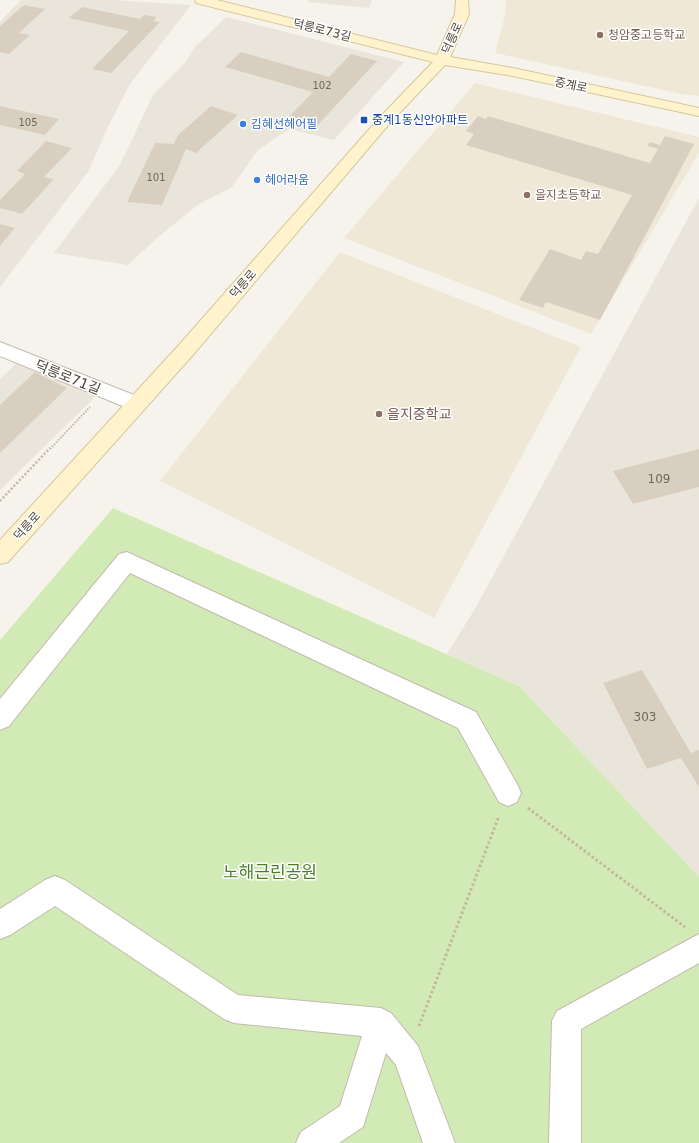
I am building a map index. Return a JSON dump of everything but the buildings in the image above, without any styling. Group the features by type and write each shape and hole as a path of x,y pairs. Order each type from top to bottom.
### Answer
{"main road":[{"name":"덕릉로73길","path":"201,0 442,60"},
{"name":"덕릉로","path":"0,556 137,404 385,120 442,60 462,14 462,0"},
{"name":"중계로","path":"442,60 514,72 699,112"}],"street":[{"name":"덕릉로71길","path":"0,350 137,404"},
{"path":"0,718 127,562 467,720 508,793"},
{"path":"0,925 55,890 234,1009 381,1024 408,1056 439,1143"},
{"path":"565,1143 567,1021 693,938"},
{"path":"312,1143 352,1116 381,1024"}],"path":[{"path":"0,501 106,391"},
{"path":"408,1056 508,793 693,938"}],"shaded area":[{"path":"21,0 112,0 191,5 130,84 107,129 88,172 0,287 0,22"},
{"path":"309,0 372,0 369,8 308,2"},
{"name":"청암중고등학교","path":"506,0 699,0 699,96 681,94 495,53 505,16"},
{"path":"226,17 404,62 334,140 289,129 258,150 231,188 199,204 158,237 128,265 54,253 120,165 153,95 185,63 194,48"},
{"name":"을지초등학교","path":"475,83 699,137 699,153 591,334 344,238"},
{"path":"699,198 699,877 519,686 447,654 476,607"},
{"name":"을지중학교","path":"340,252 581,347 434,618 160,481"},
{"path":"19,361 96,396 0,490 0,379"}],"green space":[{"name":"노해근린공원","path":"113,508 519,686 699,877 699,1143 0,1143 0,640"}],"place":[{"name":"청암중고등학교","path":"600,35"},
{"name":"중계1동신안아파트","path":"364,120"},
{"name":"김혜선헤어필","path":"243,124"},
{"name":"헤어라움","path":"257,180"},
{"name":"을지초등학교","path":"527,195"},
{"name":"을지중학교","path":"379,414"}]}
